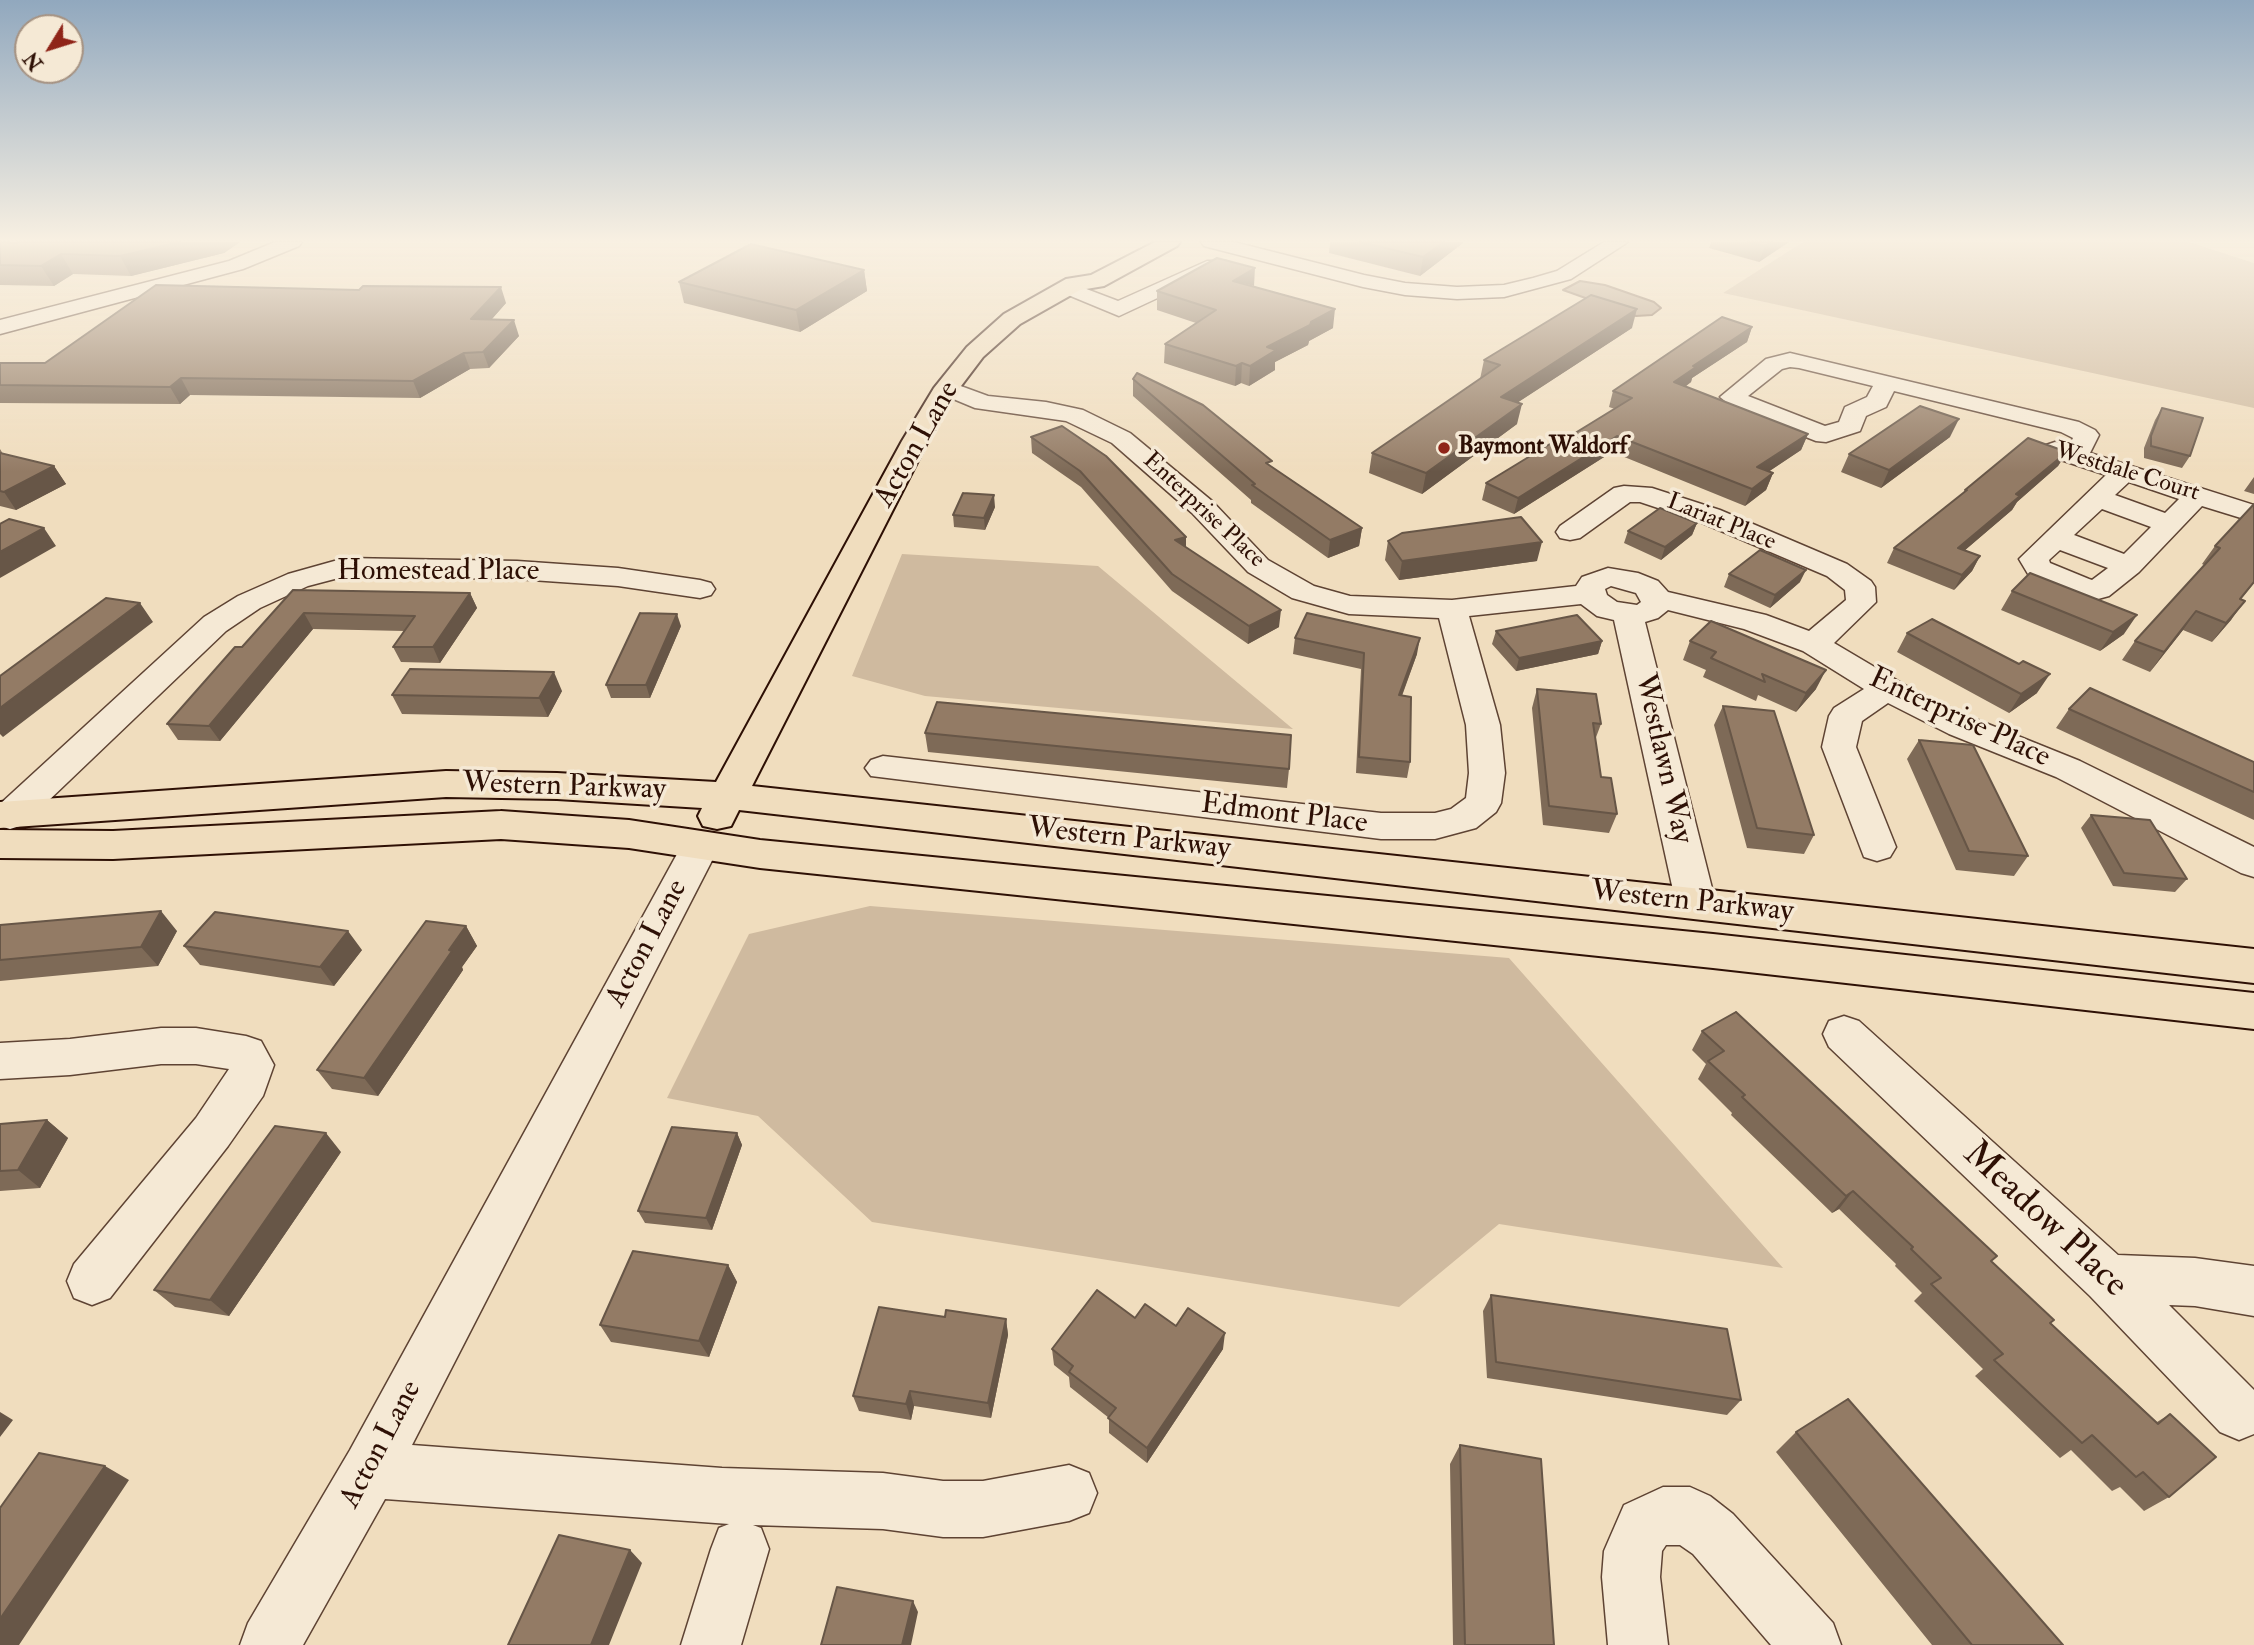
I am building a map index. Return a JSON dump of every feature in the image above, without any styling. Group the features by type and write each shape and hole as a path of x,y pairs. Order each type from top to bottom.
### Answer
{"main road":[{"name":"Acton Lane","path":"701,845 915,441 947,387 975,352 1013,319"},
{"name":"Western Parkway","path":"3,825 106,806 446,784 557,786 727,796 2254,965"},
{"name":"Western Parkway","path":"3,825 113,845 500,825 629,834 760,854 1713,951 2254,1011"}],"street":[{"path":"0,327 31,319"},
{"name":"Westdale Court","path":"1882,392 1854,412 1850,426 1826,434 1816,433 1732,397 1774,364 1790,360 2254,514"},
{"name":"Enterprise Place","path":"947,387 984,403 1046,409 1074,415 1121,438 1202,507 1258,566 1303,592 1349,605 1452,609 1590,594"},
{"path":"2125,471 2055,538 2129,566 2198,495"},
{"name":"Lariat Place","path":"1570,531 1625,494 1655,496 1837,570 1860,587 1861,602"},
{"path":"2096,498 2171,524"},
{"name":"Homestead Place","path":"3,825 215,624 249,602 298,580 345,567 503,570 618,577 700,589"},
{"path":"1590,594 1593,583 1618,577 1647,587 1642,606"},
{"path":"1814,644 1861,602"},
{"name":"Enterprise Place","path":"1642,606 1745,620 1814,644 1886,689 1961,726 2068,769 2254,863"},
{"name":"Westlawn Way","path":"1642,606 1696,904"},
{"name":"Edmont Place","path":"883,768 1381,826 1435,826 1463,819 1483,803 1487,773 1483,724 1452,609"},
{"path":"1877,847 1851,786 1839,747 1846,716 1886,689"},
{"name":"Acton Lane","path":"270,1645 370,1470 701,845"},
{"name":"Meadow Place","path":"1844,1034 2108,1279 2239,1413"},
{"path":"0,1061 70,1057 161,1046 196,1046 246,1054 252,1065 247,1083 212,1132 92,1281"},
{"path":"2108,1279 2195,1282 2254,1291"},
{"path":"370,1470 722,1496 883,1501 943,1510 983,1508 1069,1493"},
{"path":"1638,1645 1631,1577 1633,1550 1644,1525 1663,1516 1690,1516 1713,1534 1811,1645"},
{"path":"711,1645 740,1549"}],"shaded area":[{"path":"1842,319 2254,319 2254,408"},
{"path":"902,554 1098,566 1293,729 925,696 852,676"},
{"path":"870,906 1509,958 1783,1268 1499,1224 1399,1307 872,1222 758,1116 667,1098 749,934"}],"building":[{"path":"108,319 514,320 483,352 464,353 413,381 181,378 170,387 0,385 0,363 45,363"},
{"path":"1203,319 1317,319 1267,347 1276,350 1250,366 1242,363 1236,366 1165,344"},
{"path":"1552,319 1622,319 1501,397 1522,404 1426,473 1372,453 1500,365 1484,360"},
{"path":"1719,319 1727,319 1752,327 1693,366 1696,367 1674,382 1808,434 1757,467 1773,473 1752,489 1617,436 1518,498 1486,483 1632,398 1613,391"},
{"path":"1137,373 1203,405 1272,461 1266,463 1362,528 1330,540 1252,485 1255,484 1133,379"},
{"path":"1920,406 1959,419 1889,470 1849,454"},
{"path":"2162,408 2203,418 2190,456 2151,446 2151,436"},
{"path":"1062,426 1106,456 1186,537 1175,540 1281,610 1249,626 1172,574 1080,471 1031,437"},
{"path":"2028,438 2067,452 2016,494 2020,496 1958,548 1980,556 1962,575 1894,548 1967,490"},
{"path":"0,453 54,466 4,492 0,491"},
{"path":"963,493 994,495 984,518 953,515"},
{"path":"2254,504 2254,582 2240,599 2245,601 2226,623 2196,611 2164,652 2135,641 2220,548 2215,546"},
{"path":"1660,508 1697,523 1665,547 1628,531"},
{"path":"1521,517 1542,542 1402,561 1388,541 1402,533"},
{"path":"9,519 44,528 0,552 0,524"},
{"path":"1760,550 1806,570 1775,595 1729,574"},
{"path":"2030,573 2137,615 2113,632 2012,591"},
{"path":"293,590 470,593 433,647 393,647 415,616 304,613 209,726 167,724 235,647 242,647"},
{"path":"106,598 140,603 0,708 0,676"},
{"path":"640,613 677,614 646,685 606,685"},
{"path":"1307,613 1420,638 1399,695 1411,697 1410,762 1359,757 1364,653 1295,638"},
{"path":"1577,615 1602,641 1519,658 1496,631"},
{"path":"1932,619 2019,664 2023,661 2050,674 2021,694 1907,633"},
{"path":"1711,621 1826,670 1806,693 1762,674 1765,682 1711,658 1716,652 1690,641"},
{"path":"410,669 554,672 539,698 392,695"},
{"path":"2090,688 2254,762 2254,792 2069,709"},
{"path":"1537,689 1596,694 1601,724 1593,723 1601,777 1611,778 1617,814 1549,806"},
{"path":"937,702 1291,735 1289,769 925,733"},
{"path":"1723,706 1774,711 1814,835 1757,828"},
{"path":"1919,740 1973,745 2028,856 1969,851"},
{"path":"2091,815 2150,820 2187,879 2124,873"},
{"path":"161,911 141,947 0,960 0,925"},
{"path":"215,912 348,931 320,967 184,946"},
{"path":"426,921 466,926 449,950 452,951 364,1078 317,1070"},
{"path":"1736,1012 1997,1256 1991,1261 2054,1320 2050,1323 2158,1424 2170,1414 2216,1457 2169,1497 2143,1472 2136,1477 2092,1435 2082,1443 1994,1360 2003,1354 1931,1284 1941,1278 1911,1249 1913,1247 1853,1191 1846,1196 1708,1061 1724,1051 1702,1031"},
{"path":"47,1120 18,1170 0,1171 0,1124"},
{"path":"275,1126 326,1133 210,1300 154,1290"},
{"path":"672,1127 737,1133 706,1218 638,1211"},
{"path":"633,1251 728,1265 699,1341 600,1325"},
{"path":"1097,1290 1135,1318 1145,1304 1176,1326 1188,1308 1225,1333 1147,1448 1108,1418 1116,1408 1069,1372 1073,1366 1052,1349"},
{"path":"1491,1295 1727,1329 1741,1400 1496,1362"},
{"path":"879,1307 945,1317 946,1310 1006,1319 988,1403 910,1391 906,1404 853,1396"},
{"path":"1848,1399 2063,1645 1972,1645 1796,1432"},
{"path":"1460,1445 1541,1459 1554,1645 1465,1645"},
{"path":"39,1453 105,1466 0,1619 0,1508"},
{"path":"559,1535 630,1550 591,1645 508,1645"},
{"path":"837,1587 913,1601 902,1645 821,1645"}],"place":[{"name":"Baymont Waldorf","path":"1444,448"}]}
